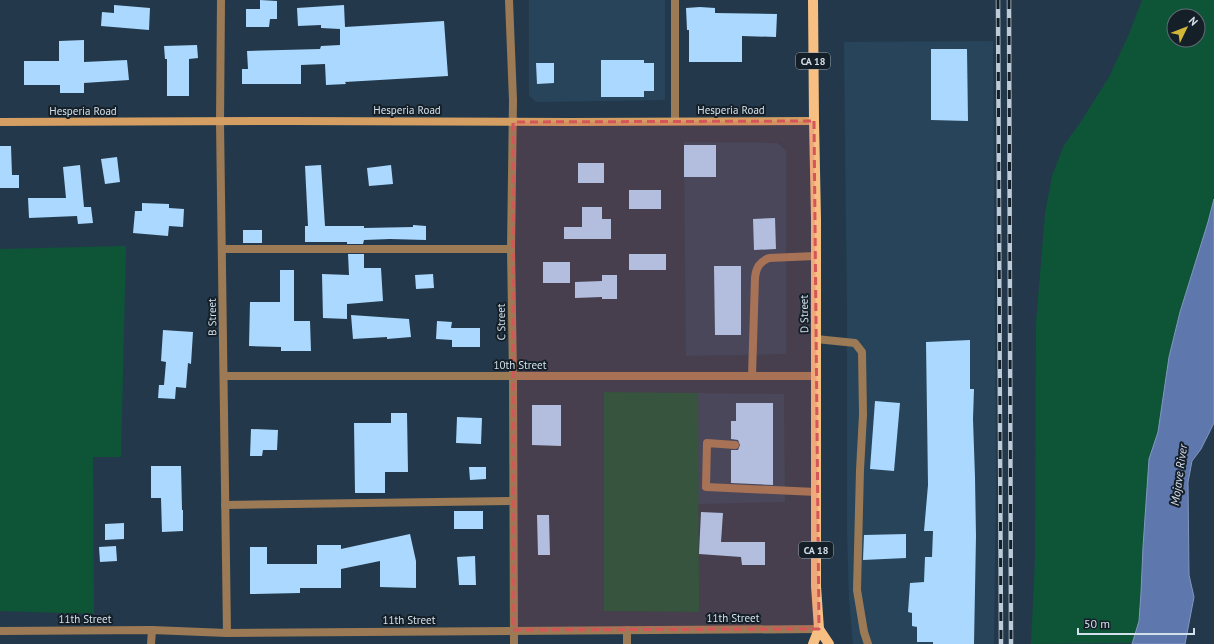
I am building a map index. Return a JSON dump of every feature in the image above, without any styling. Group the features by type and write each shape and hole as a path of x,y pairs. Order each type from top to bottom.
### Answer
{"main road":[{"name":"D Street","path":"813,0 816,218 816,586 819,628 813,644"},
{"name":"Hesperia Road","path":"0,122 814,121"},
{"name":"D Street","path":"819,628 828,644"}],"street":[{"name":"B Street","path":"221,0 220,122 227,633"},
{"name":"C Street","path":"509,0 513,122 511,249 514,644"},
{"path":"675,121 676,0"},
{"path":"222,249 511,249"},
{"path":"752,376 755,278 756,270 759,264 769,258 815,256"},
{"path":"816,339 856,343 862,352 863,415 857,590 864,632 868,644"},
{"name":"10th Street","path":"224,376 816,376"},
{"path":"735,445 708,444 706,487 816,492"},
{"path":"225,505 513,501"},
{"name":"11th Street","path":"0,631 152,630 227,633 819,628"},
{"path":"151,644 152,630"},
{"path":"627,630 627,644"}],"highlighted area":[{"path":"814,121 819,629 513,630 513,122"}],"shaded area":[{"path":"529,0 665,0 665,100 536,102 529,95"},
{"path":"993,41 996,478 994,644 853,644 849,599 847,529 847,309 844,42"},
{"path":"684,142 777,143 786,150 786,354 686,356"},
{"path":"698,393 784,394 785,502 698,504"}],"green space":[{"path":"1142,0 1214,0 1214,199 1180,312 1169,357 1158,432 1149,459 1139,621 1132,643 1031,644 1035,560 1036,323 1045,213 1052,176 1064,145 1080,123 1109,77 1129,34"},
{"path":"126,246 121,457 93,457 94,614 0,611 0,249"},
{"path":"604,392 698,393 699,612 604,611"}],"water":[{"name":"Mojave River","path":"1214,199 1214,423 1201,449 1192,461 1188,482 1189,575 1194,597 1185,644 1132,644 1139,621 1149,459 1158,432 1169,357 1180,312"}],"building":[{"path":"260,0 277,1 277,19 270,19 269,27 246,27 246,9 260,9"},
{"path":"114,5 150,8 149,30 101,26 102,12 114,13"},
{"path":"344,5 345,27 444,21 448,76 345,82 346,84 326,85 325,64 301,65 301,84 242,84 242,69 248,69 247,51 320,49 321,46 340,45 340,29 321,28 321,25 298,26 297,8"},
{"path":"686,8 715,8 715,13 777,14 776,37 742,36 742,62 689,62 689,30 687,30"},
{"path":"84,40 84,62 127,60 129,80 84,83 84,93 60,93 60,85 24,85 24,61 59,61 59,41"},
{"path":"197,45 198,58 189,59 189,96 167,96 167,59 165,59 164,46"},
{"path":"931,49 967,49 968,121 931,120"},
{"path":"601,60 644,60 644,63 654,63 654,91 644,91 644,97 601,97"},
{"path":"536,63 554,63 554,83 537,84"},
{"path":"684,145 716,145 716,177 684,177"},
{"path":"0,146 11,146 12,175 19,175 19,188 0,188"},
{"path":"117,157 120,182 105,184 101,159"},
{"path":"578,163 604,163 604,183 578,183"},
{"path":"80,165 84,207 91,207 93,223 78,224 77,216 29,218 28,198 66,198 63,167"},
{"path":"321,165 325,226 364,226 364,228 413,227 413,225 426,226 426,240 364,240 363,244 347,244 347,242 305,242 305,226 308,226 305,166"},
{"path":"391,165 393,184 369,186 367,168"},
{"path":"629,190 661,190 661,209 629,209"},
{"path":"142,203 169,204 169,208 184,209 183,227 169,226 168,236 133,233 135,211 142,211"},
{"path":"582,207 602,207 602,219 611,219 611,239 564,239 564,227 582,227"},
{"path":"775,218 776,249 754,250 753,219"},
{"path":"243,230 262,230 262,243 243,243"},
{"path":"348,254 364,254 364,268 381,268 383,301 347,304 347,319 323,318 322,274 349,275"},
{"path":"629,254 666,254 666,270 629,270"},
{"path":"543,262 570,262 570,283 543,283"},
{"path":"714,266 741,266 741,335 715,335"},
{"path":"280,270 294,270 294,321 310,321 311,351 281,351 281,347 249,346 250,302 280,302"},
{"path":"433,274 434,288 416,289 415,275"},
{"path":"602,275 617,275 617,299 602,299 602,297 575,298 575,282 602,281"},
{"path":"351,315 409,319 411,337 353,339"},
{"path":"437,321 452,322 451,328 480,328 480,347 452,347 452,340 436,339"},
{"path":"163,330 193,332 191,364 188,363 186,388 176,387 175,399 158,398 159,385 164,385 166,362 161,361"},
{"path":"970,340 970,389 974,389 973,419 976,536 974,644 933,644 933,642 917,642 917,627 912,626 912,613 908,612 910,583 924,582 925,557 932,557 933,531 924,531 928,485 926,342"},
{"path":"875,401 900,403 894,471 870,469"},
{"path":"736,403 773,403 773,485 731,483 731,450 738,450 740,445 738,440 731,439 731,421 736,421"},
{"path":"532,405 561,405 561,446 532,445"},
{"path":"391,413 407,413 408,472 385,472 385,493 355,493 354,423 391,423"},
{"path":"457,417 482,418 481,444 456,443"},
{"path":"251,429 278,430 277,450 263,450 262,456 250,456"},
{"path":"151,466 181,466 183,531 162,532 161,498 151,498"},
{"path":"469,467 486,467 486,479 470,480"},
{"path":"454,511 483,511 483,529 454,529"},
{"path":"701,512 723,513 721,542 765,542 765,565 742,565 741,557 699,554"},
{"path":"537,515 549,515 550,555 538,555"},
{"path":"124,523 124,539 105,540 105,524"},
{"path":"410,534 416,561 416,588 380,587 380,561 341,569 341,588 300,588 300,593 250,594 250,547 267,547 267,564 317,564 317,545 341,545 341,549"},
{"path":"906,534 906,558 863,560 864,535"},
{"path":"116,546 117,561 100,562 99,547"},
{"path":"475,556 476,585 459,585 457,557"}],"railway":[{"path":"998,0 1001,644"},
{"path":"1009,0 1011,644"}]}
